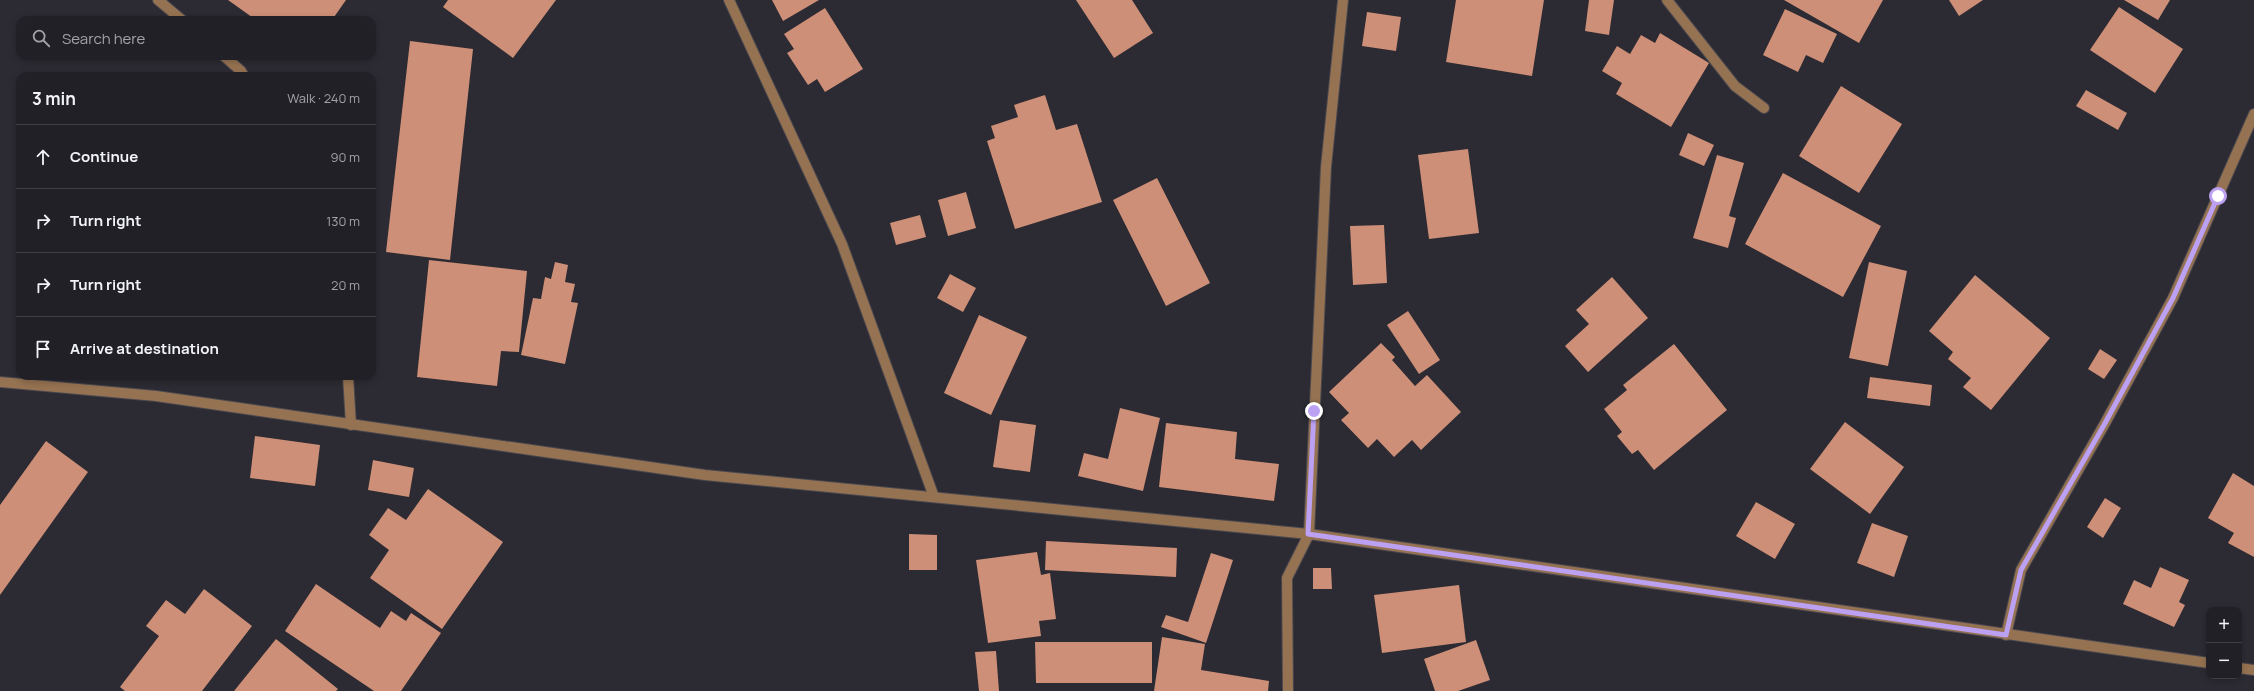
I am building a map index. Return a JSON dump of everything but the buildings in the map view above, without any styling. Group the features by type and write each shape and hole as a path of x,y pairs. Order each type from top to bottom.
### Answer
{"street":[{"path":"158,0 177,16"},
{"path":"729,0 842,244 934,497"},
{"path":"1288,691 1287,578 1308,534 1326,167 1343,0"},
{"path":"1667,0 1735,86 1764,108"},
{"path":"229,60 242,72"},
{"path":"2006,635 2021,570 2104,425 2173,298 2254,114"},
{"path":"348,380 351,425"},
{"path":"0,382 156,396 705,475 1308,534 2206,664"},
{"path":"2242,669 2253,672"}],"route":[{"path":"1314,411 1308,534 2006,635 2021,570 2104,425 2173,298 2218,196"}]}
